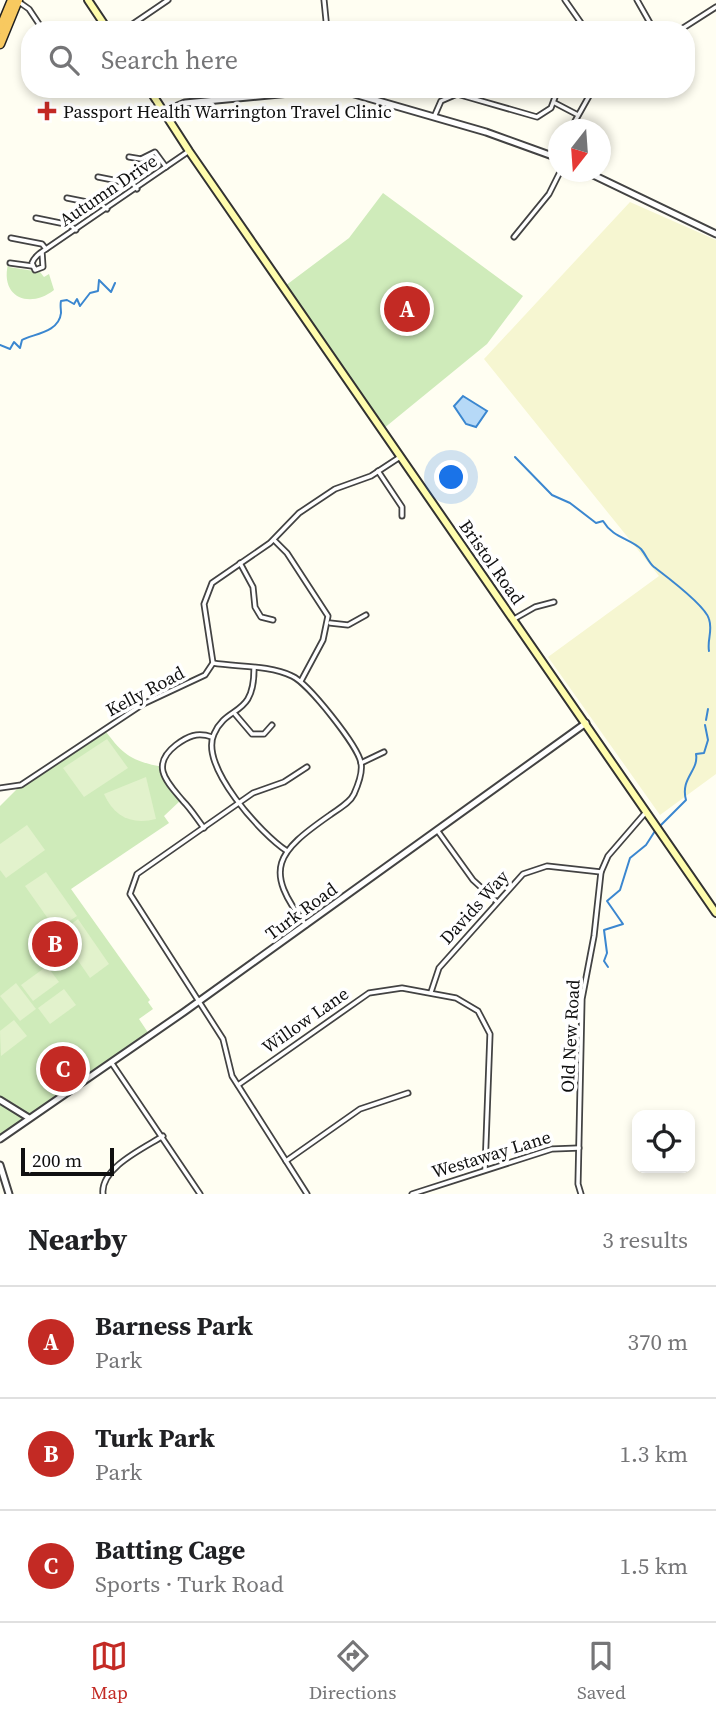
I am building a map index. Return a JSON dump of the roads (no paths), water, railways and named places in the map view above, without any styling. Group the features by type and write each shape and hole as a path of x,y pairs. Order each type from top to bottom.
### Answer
{"highway":[{"path":"0,29 15,0"},
{"path":"0,44 15,0"}],"main road":[{"path":"88,0 102,21"},
{"name":"Bristol Road","path":"155,98 400,457 716,911"}],"street":[{"path":"15,0 29,9 37,21"},
{"path":"137,21 168,0"},
{"path":"324,0 326,21"},
{"path":"565,0 580,21"},
{"path":"638,0 649,21"},
{"path":"694,21 716,7"},
{"path":"164,112 185,103 237,98"},
{"path":"368,98 548,153"},
{"path":"434,117 441,101 446,98"},
{"path":"474,98 532,118 544,114 555,103 556,98"},
{"path":"576,119 588,98"},
{"path":"555,103 578,115"},
{"name":"Autumn Drive","path":"44,250 42,268 36,270 32,266 44,250 189,151"},
{"path":"129,157 141,159 155,152 166,167"},
{"path":"98,177 133,184 137,189"},
{"path":"514,237 549,194 555,182"},
{"path":"608,182 716,234"},
{"path":"67,198 102,205 107,209"},
{"path":"36,218 76,229"},
{"path":"11,238 42,244 44,250"},
{"path":"10,263 32,266"},
{"path":"306,925 283,893 280,873 287,851 302,835 351,798 361,774 361,763 315,694 301,681 283,673 213,663 204,607 205,595 215,580 274,540 299,513 330,493 379,471 400,457"},
{"path":"379,471 402,507 402,516"},
{"path":"274,540 323,604 329,622 301,681"},
{"path":"240,564 254,587 256,611 261,617 273,620"},
{"path":"514,619 535,607 554,602"},
{"path":"329,622 353,624 366,615"},
{"name":"Kelly Road","path":"0,788 21,785 144,704 202,677 213,663"},
{"path":"254,669 249,699 212,737 214,763 264,834 287,851"},
{"path":"235,713 245,729 256,735 267,733 272,725"},
{"name":"Turk Road","path":"0,1139 306,925 586,723"},
{"path":"204,828 184,801 168,787 163,767 167,754 185,739 199,734 212,737"},
{"path":"361,763 384,752"},
{"path":"307,766 284,782 258,791 137,874 130,894 227,1045 230,1074 307,1194"},
{"name":"Old New Road","path":"581,1194 579,1148 582,998 594,936 601,873 608,856 646,812"},
{"path":"437,830 473,880 496,902"},
{"name":"Davids Way","path":"431,992 439,968 521,876 540,867 601,873"},
{"name":"Willow Lane","path":"238,1085 360,998 394,988 431,992 470,1004 482,1017 489,1031 485,1170"},
{"path":"111,1062 200,1194"},
{"path":"286,1161 360,1109 408,1093"},
{"path":"0,1100 29,1118"},
{"path":"103,1194 104,1181 109,1173 163,1136"},
{"name":"Westaway Lane","path":"412,1194 552,1149 579,1148"},
{"path":"0,1166 9,1194"}],"water":[{"path":"463,396 487,411 476,427 466,424 454,406"}],"waterway":[{"path":"0,345 10,349 14,342 20,348 22,340 55,325 61,313 61,301 67,300 74,304 77,299 80,306 90,293 98,291 99,280 111,292 115,283"},
{"path":"515,457 552,495 570,503 596,523 603,521 611,531 636,545 652,565 693,599 709,619 709,651"},
{"path":"706,720 708,709"},
{"path":"659,827 686,800 685,786 695,765 696,754 704,753 708,740 705,725"},
{"path":"608,967 604,961 607,953 604,930 623,924 607,901 620,890 630,858 646,845 655,831"}],"place":[{"name":"Passport Health Warrington Travel Clinic","path":"47,111"},
{"name":"Barness Park","path":"407,309"},
{"name":"Turk Park","path":"55,944"},
{"name":"Batting Cage","path":"63,1069"}]}
